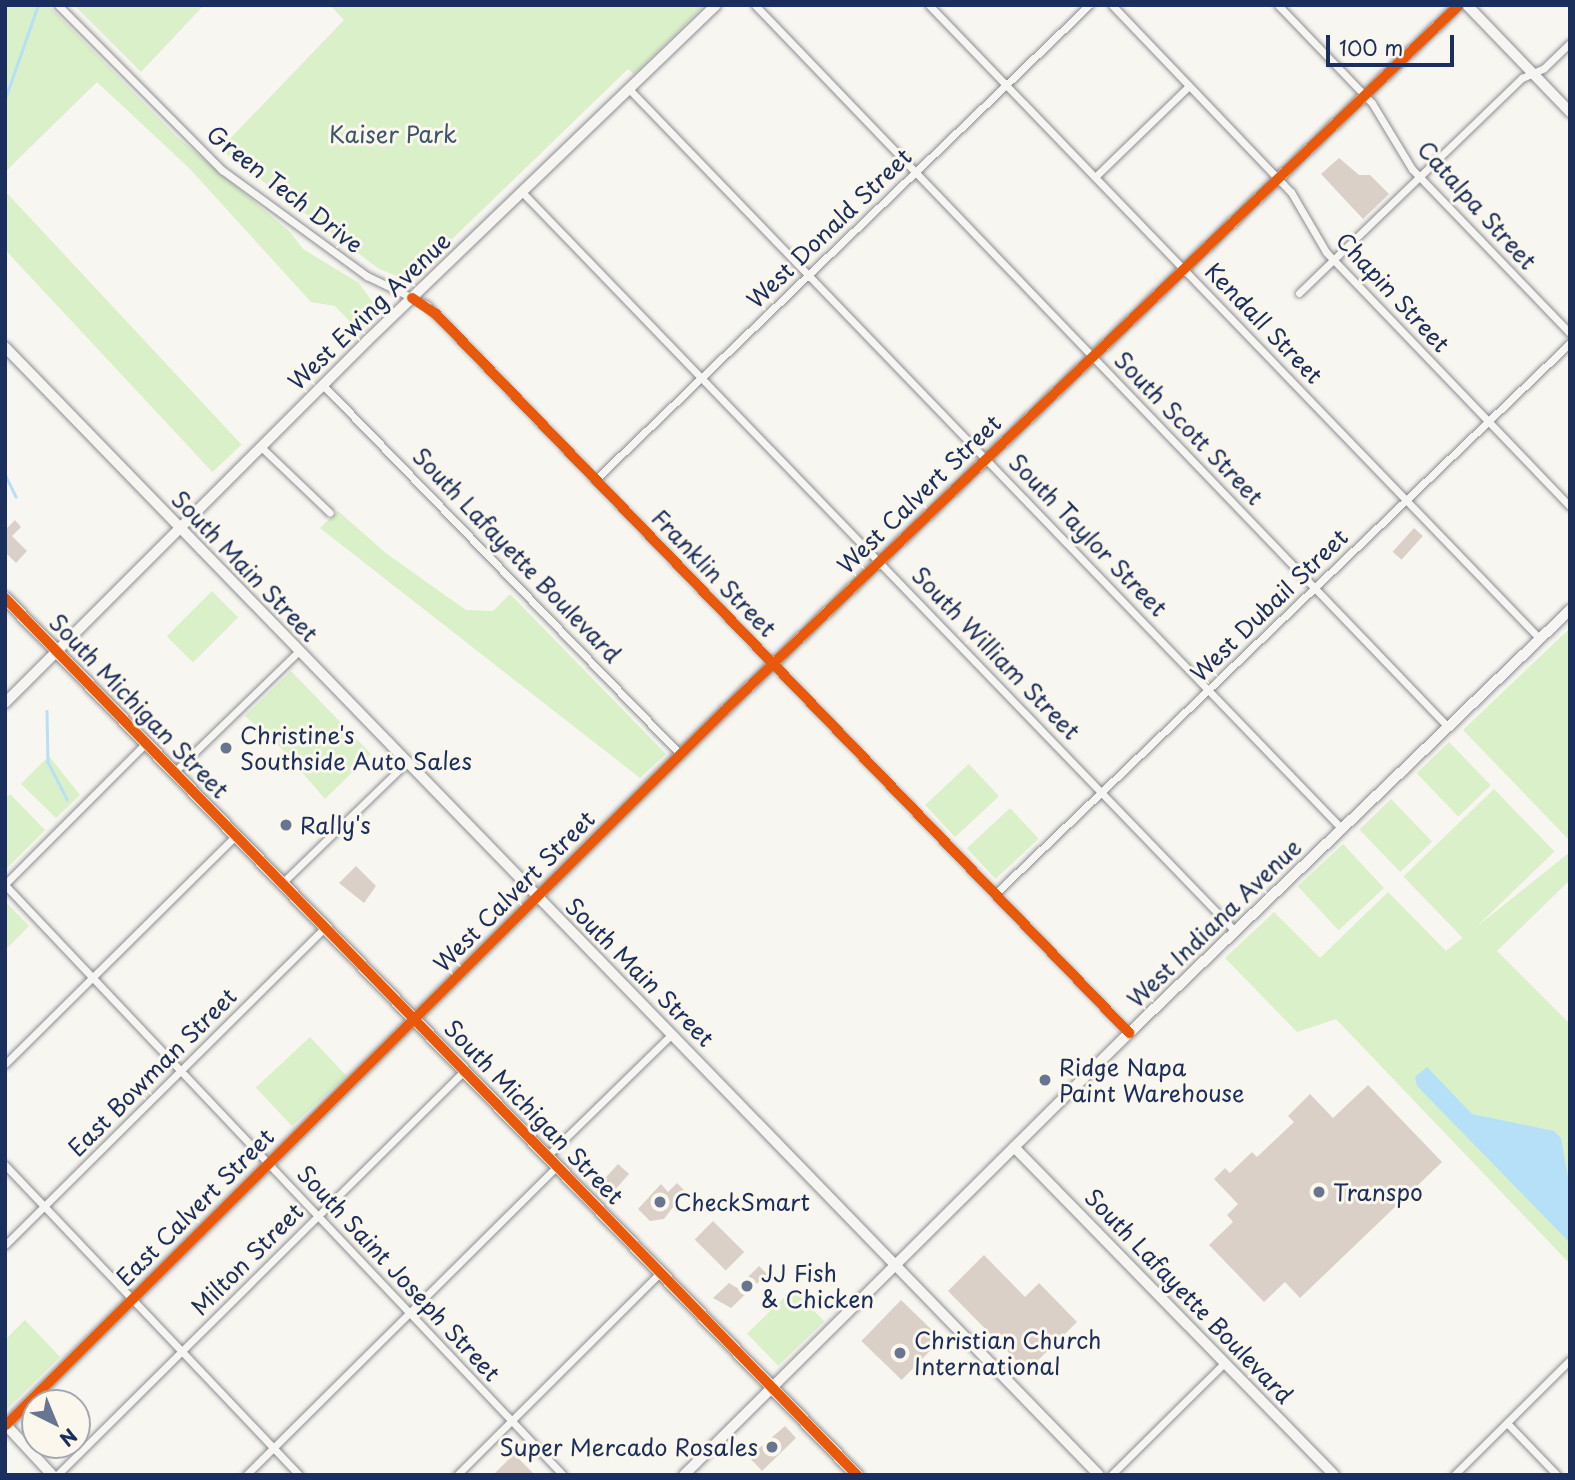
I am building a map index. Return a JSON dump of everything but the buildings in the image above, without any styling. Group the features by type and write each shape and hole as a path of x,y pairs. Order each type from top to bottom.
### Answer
{"main road":[{"name":"South Michigan Street","path":"5,598 857,1475"}],"street":[{"name":"Green Tech Drive","path":"58,5 222,170 360,271 412,298"},
{"name":"West Ewing Avenue","path":"5,704 323,385 716,5"},
{"name":"South Scott Street","path":"755,5 1448,727"},
{"name":"Kendall Street","path":"929,5 1540,639"},
{"name":"West Donald Street","path":"596,479 1089,5"},
{"name":"Chapin Street","path":"1112,5 1279,179 1333,260 1570,506"},
{"name":"Catalpa Street","path":"1278,5 1365,96 1420,176 1570,333"},
{"name":"West Calvert Street","path":"414,1020 878,561 1459,5"},
{"path":"1467,5 1570,112"},
{"path":"1299,293 1420,176 1532,73 1570,43"},
{"path":"1096,176 1189,86"},
{"name":"South Taylor Street","path":"629,89 1342,829"},
{"name":"South William Street","path":"522,192 1235,932"},
{"name":"Franklin Street","path":"412,298 433,311 1129,1033"},
{"name":"West Dubail Street","path":"995,894 1570,343"},
{"name":"South Main Street","path":"5,347 1099,1475"},
{"name":"South Lafayette Boulevard","path":"323,385 680,754"},
{"path":"261,447 330,513"},
{"name":"West Indiana Avenue","path":"684,1475 1129,1033 1570,610"},
{"path":"173,773 299,651"},
{"path":"5,884 145,744"},
{"path":"282,883 406,763"},
{"path":"5,1065 235,836"},
{"name":"South Saint Joseph Street","path":"5,884 563,1475"},
{"name":"East Bowman Street","path":"5,1245 325,927"},
{"name":"East Calvert Street","path":"6,1425 414,1020"},
{"path":"547,1156 672,1034"},
{"name":"Milton Street","path":"55,1475 464,1071"},
{"name":"South Lafayette Boulevard","path":"1014,1147 1334,1475"},
{"path":"5,1165 299,1475"},
{"path":"246,1475 557,1166"},
{"path":"457,1475 660,1273"},
{"path":"1454,1475 1570,1360"},
{"path":"1111,1475 1224,1363"},
{"path":"1507,1423 1557,1475"},
{"path":"6,1425 55,1475"}],"green space":[{"path":"5,5 48,5 176,136 290,232 303,249 359,283 380,313 360,332 335,306 311,302 189,168 97,82 5,172"},
{"path":"74,5 204,5 141,72"},
{"name":"Kaiser Park","path":"330,5 705,5 634,74 628,69 415,275 402,278 379,269 220,149 344,20"},
{"path":"5,191 242,445 212,472 5,250"},
{"path":"338,511 387,554 466,610 493,611 510,594 666,754 640,778 320,528"},
{"path":"212,591 238,617 193,662 167,636"},
{"path":"1570,628 1570,841 1463,730"},
{"path":"291,671 371,754 325,799 275,741 245,716"},
{"path":"1449,742 1491,785 1458,816 1417,773"},
{"path":"49,756 80,795 56,818 21,784"},
{"path":"969,764 999,796 955,837 925,805"},
{"path":"1494,789 1554,852 1464,939 1403,877"},
{"path":"10,794 45,830 6,869 5,798"},
{"path":"1391,799 1432,841 1400,872 1359,830"},
{"path":"1010,808 1039,839 995,879 967,848"},
{"path":"1343,844 1384,888 1339,930 1298,886"},
{"path":"1570,852 1570,880 1497,951 1570,1024 1570,1264 1336,1019 1297,1032 1225,958 1274,912 1320,958 1388,892 1446,951"},
{"path":"5,901 29,926 5,950"},
{"path":"310,1037 346,1076 292,1126 256,1087"},
{"path":"793,1289 824,1321 778,1366 747,1333"},
{"path":"25,1320 60,1357 27,1389 21,1389 21,1395 5,1411 5,1340"}],"water":[{"path":"1427,1067 1472,1114 1554,1131 1561,1138 1570,1189 1570,1243 1417,1086 1415,1077"}],"waterway":[{"path":"5,99 38,5"},
{"path":"5,474 16,497"},
{"path":"47,711 48,762 67,799"}],"cycle path":[{"path":"6,1425 724,711 1459,5"},
{"path":"412,298 436,314 1129,1033"},
{"path":"5,598 857,1475"}],"place":[{"name":"Christine's Southside Auto Sales","path":"226,748"},
{"name":"Rally's","path":"286,825"},
{"name":"Ridge Napa Paint Warehouse","path":"1045,1080"},
{"name":"Transpo","path":"1319,1192"},
{"name":"CheckSmart","path":"660,1202"},
{"name":"JJ Fish & Chicken","path":"747,1286"},
{"name":"Christian Church International","path":"900,1353"},
{"name":"Super Mercado Rosales","path":"772,1447"}]}
